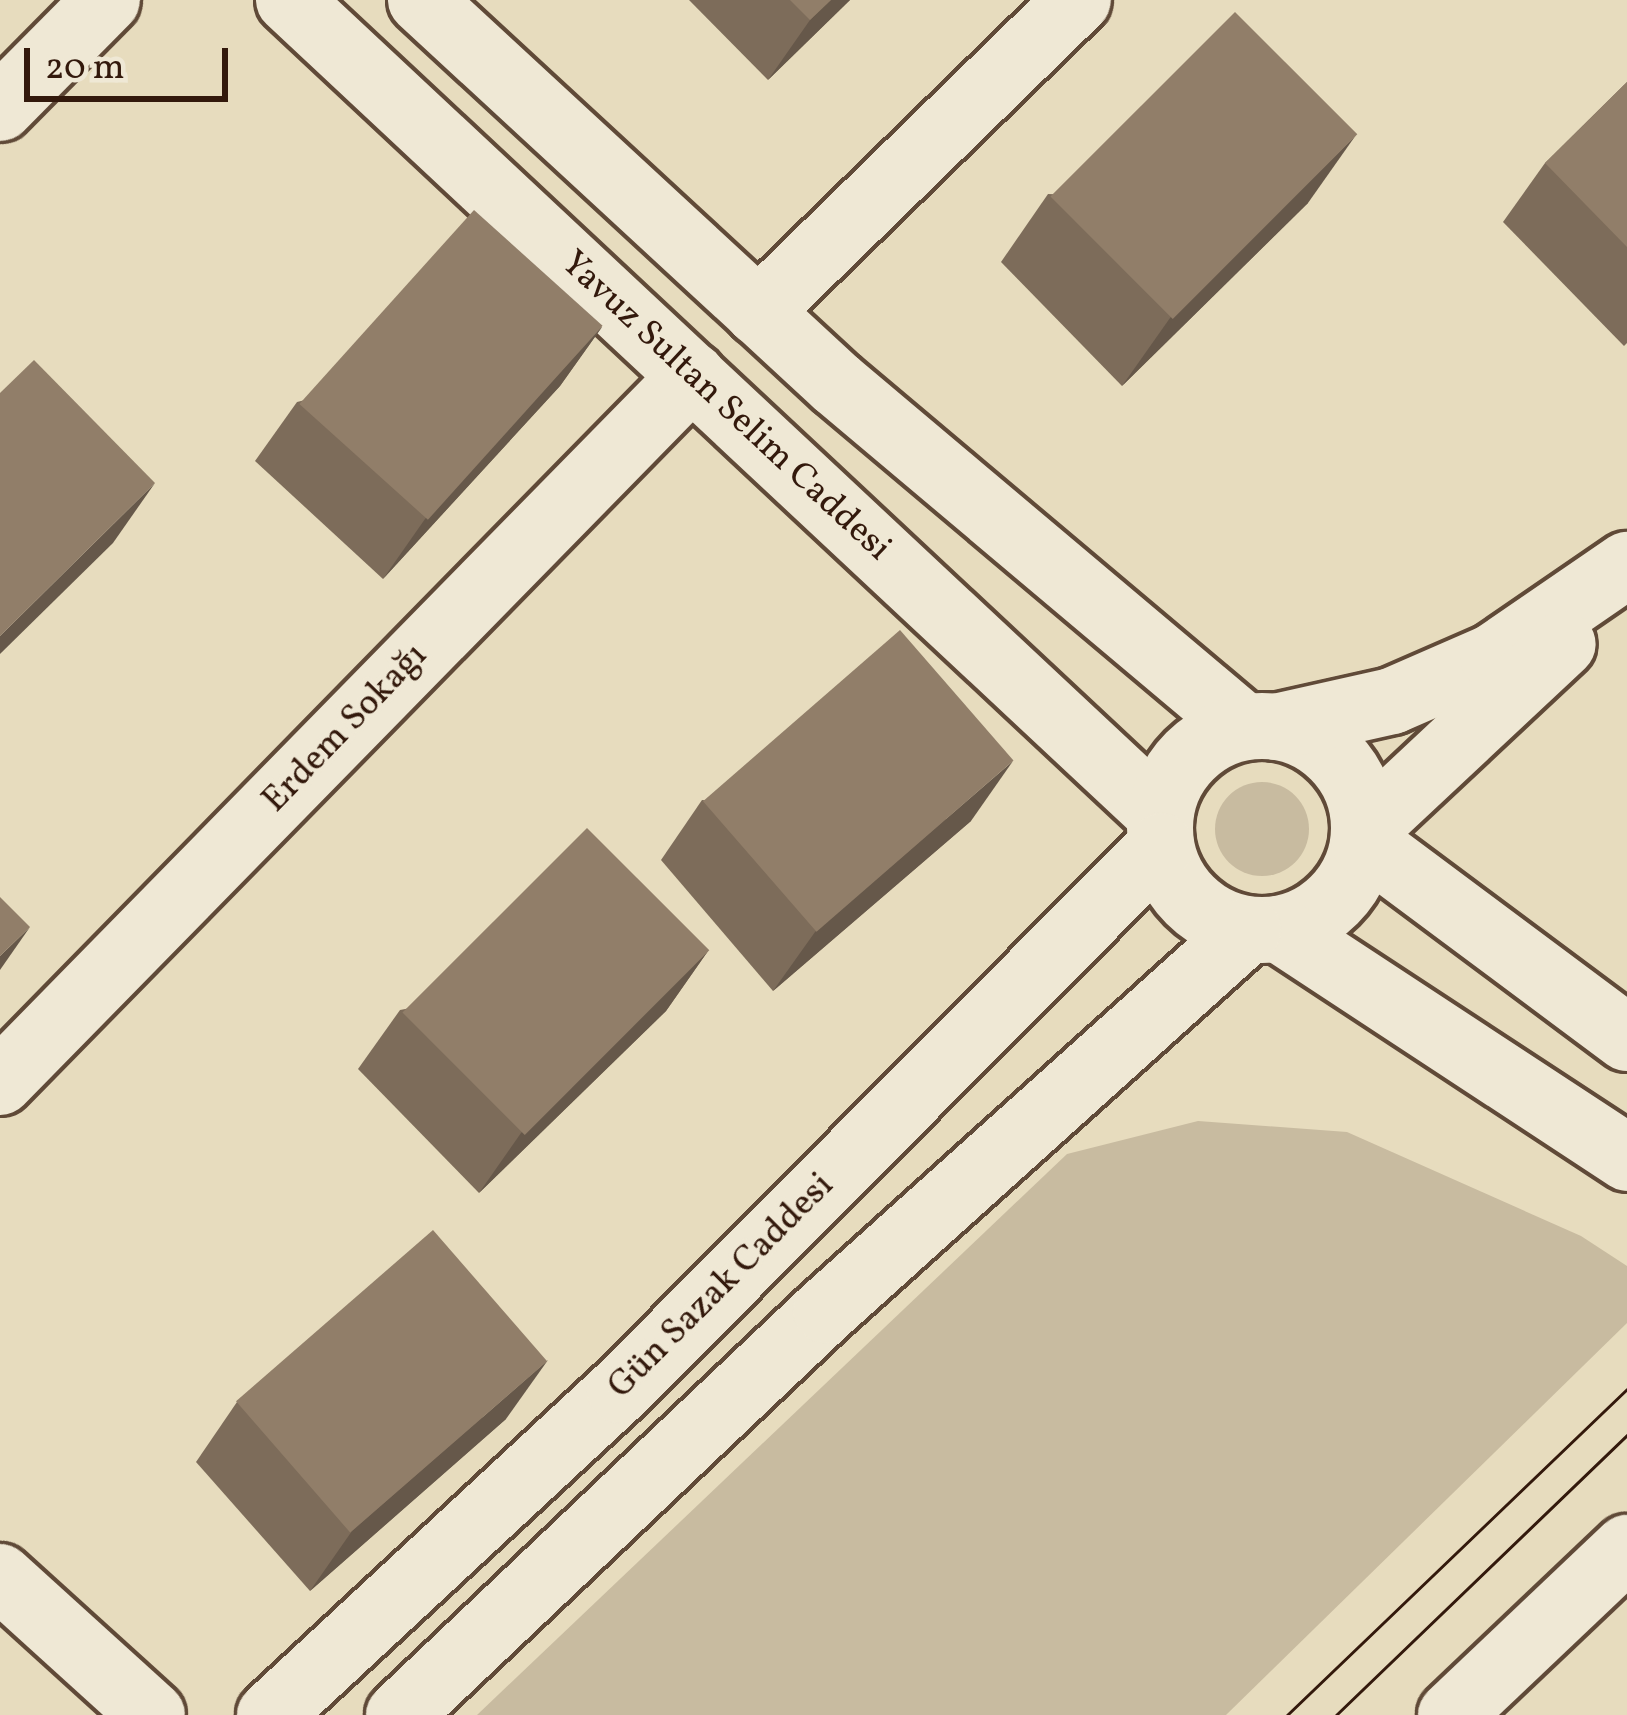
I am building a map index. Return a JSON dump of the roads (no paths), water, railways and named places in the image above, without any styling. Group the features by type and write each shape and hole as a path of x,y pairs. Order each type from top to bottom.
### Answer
{"street":[{"path":"0,108 107,0"},
{"name":"Yavuz Sultan Selim Caddesi","path":"289,0 692,376 1160,830"},
{"path":"421,0 758,311 1260,727 1333,754 1353,780 1364,836 1627,1037"},
{"path":"758,311 1078,0"},
{"name":"Erdem Sokağı","path":"0,1082 692,376"},
{"path":"1627,565 1493,657 1392,701 1260,727 1188,757 1160,830 1190,902 1263,929 1627,1158"},
{"path":"399,1715 826,1310 1263,929 1336,899 1364,836 1627,584"},
{"name":"Gün Sazak Caddesi","path":"270,1715 620,1390 1160,830"},
{"path":"1455,1714 1627,1548"},
{"path":"0,1577 152,1715"}],"tram line":[{"path":"1287,1715 1627,1389"},
{"path":"1336,1715 1627,1435"}]}
